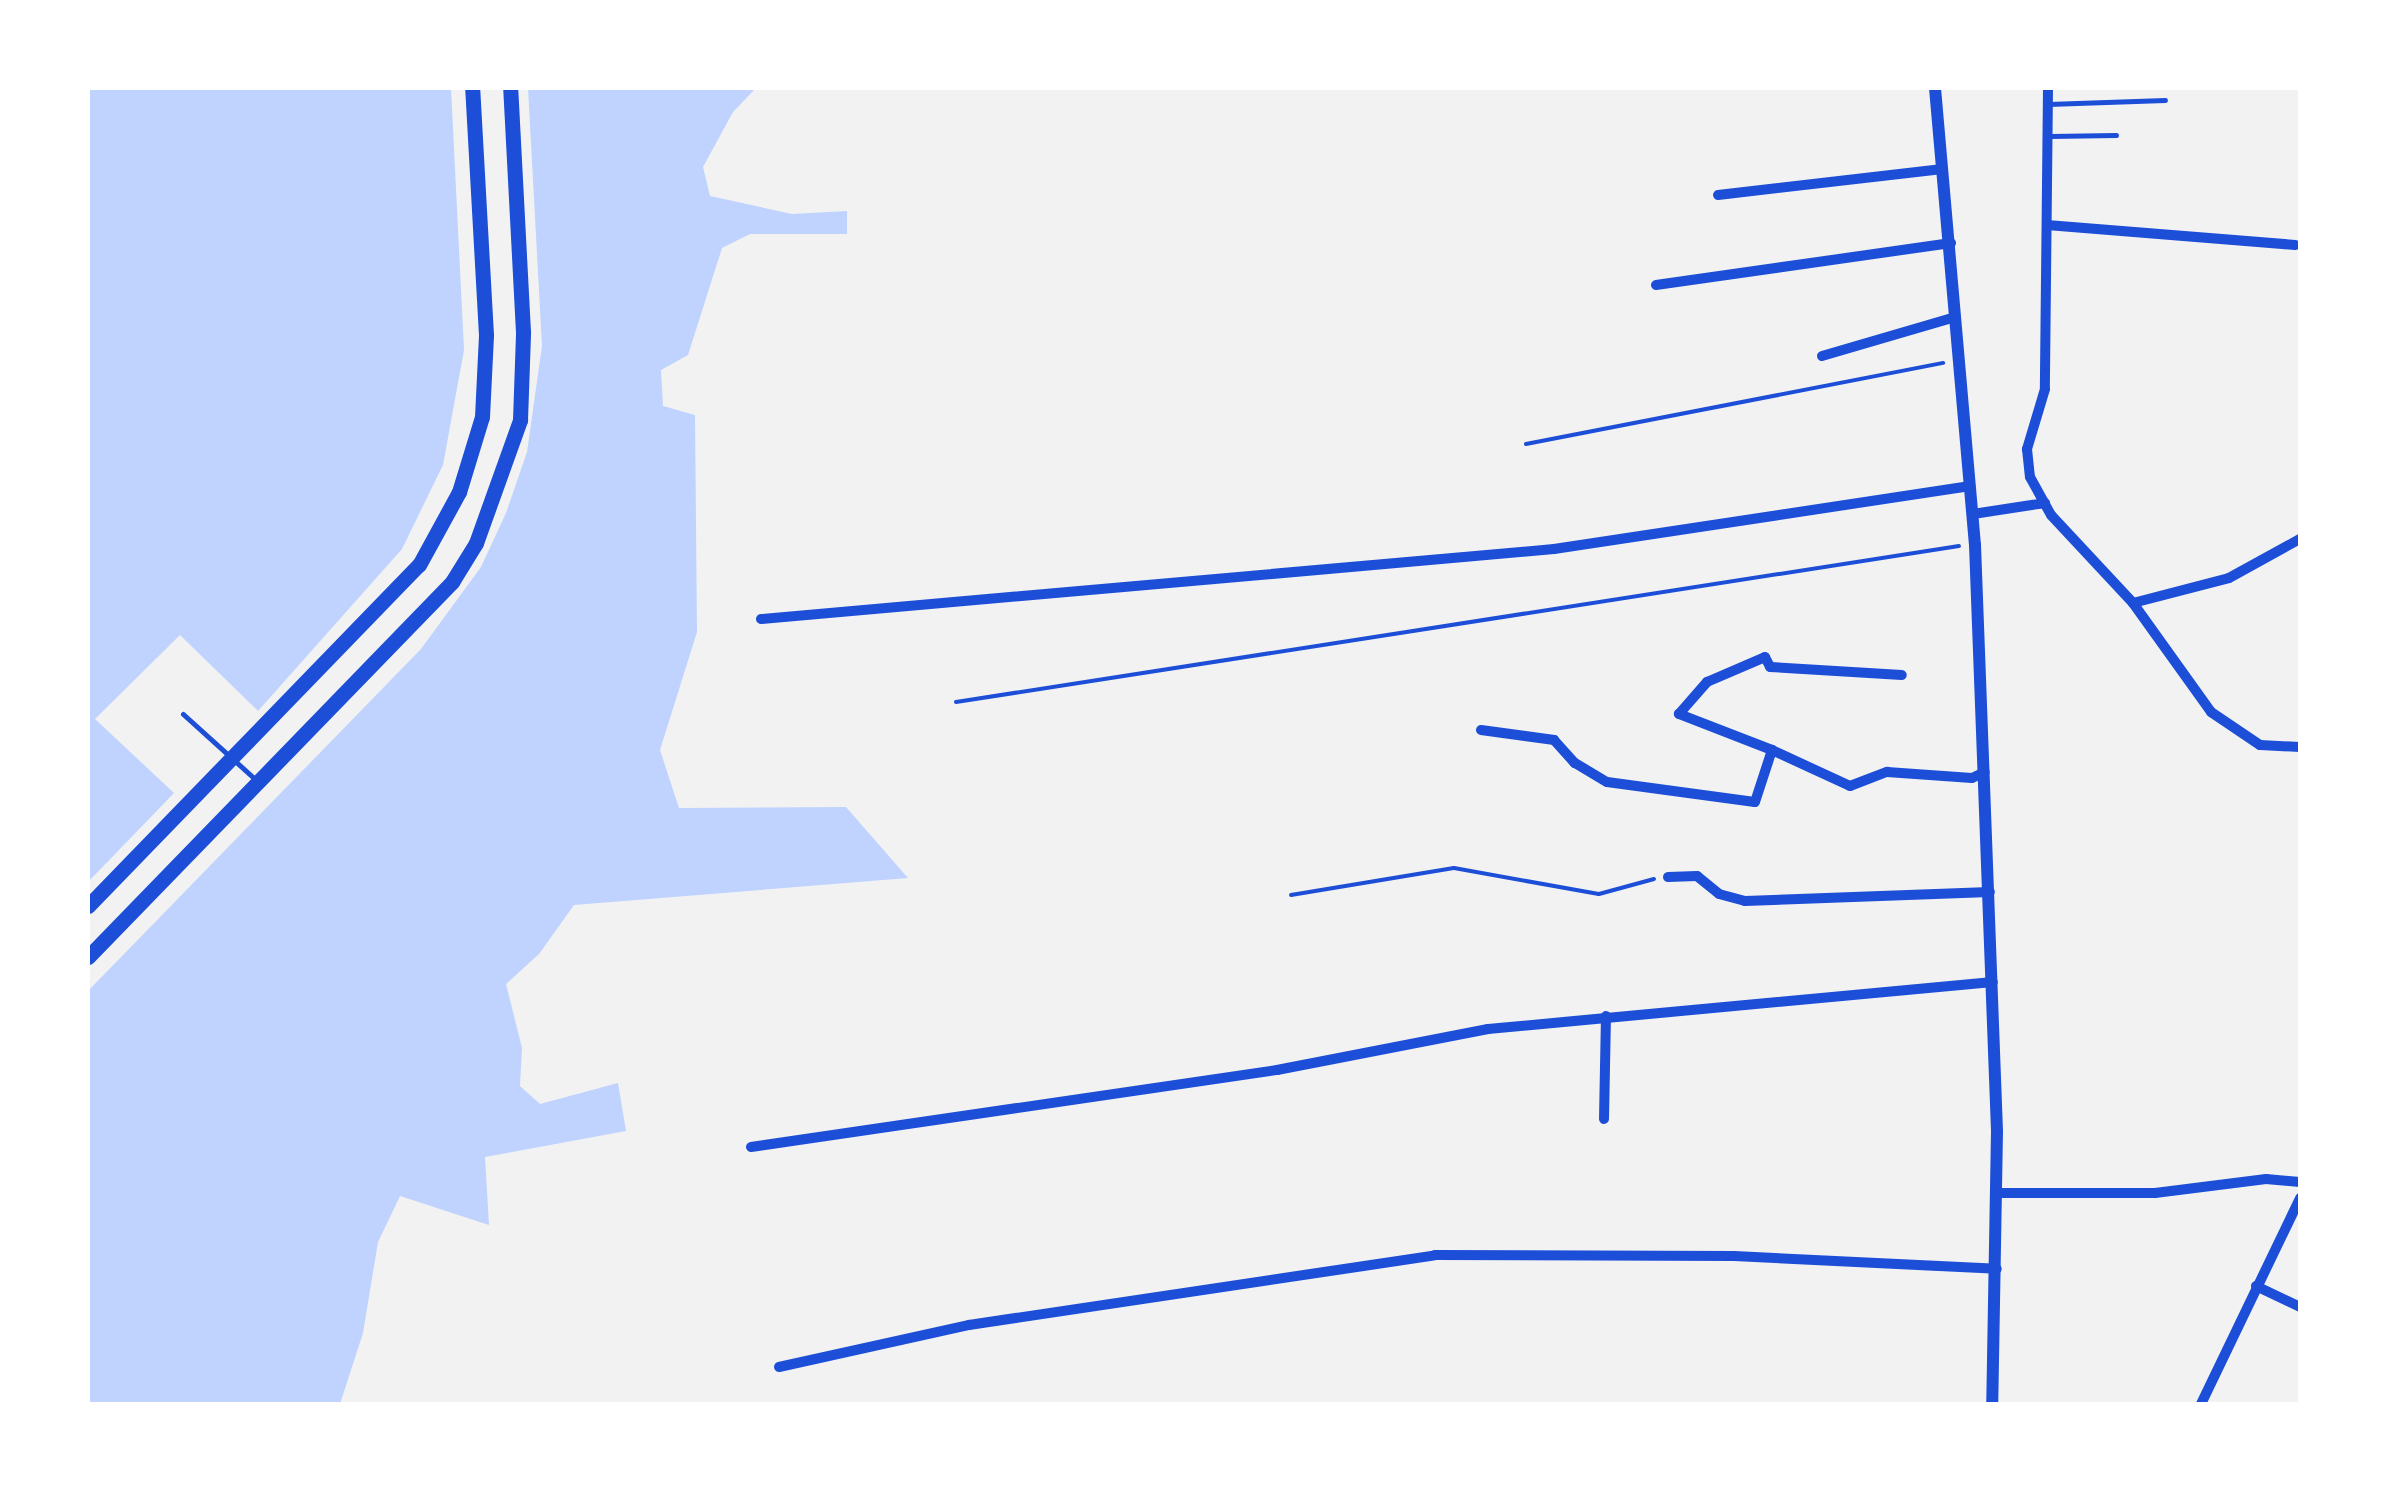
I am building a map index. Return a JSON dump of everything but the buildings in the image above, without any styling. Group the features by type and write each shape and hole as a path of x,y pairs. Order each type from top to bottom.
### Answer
{"main road":[{"path":"88,906 419,565 459,492 482,417 486,335 472,88"},
{"path":"88,958 452,582 497,497 520,420 524,332 510,88"}],"street":[{"path":"1935,88 1973,514 1985,772 1997,1269 1992,1404"},
{"path":"2048,88 2045,389 2027,450 2030,478 2045,503 2133,603 2211,712 2260,745 2300,747"},
{"path":"1718,195 1943,169"},
{"path":"2047,225 2295,245"},
{"path":"1656,285 1951,244"},
{"path":"1822,356 1955,318"},
{"path":"761,619 1535,551 1970,486"},
{"path":"1973,514 2045,503"},
{"path":"2133,603 2229,578 2300,539"},
{"path":"1902,675 1770,667 1765,657 1707,682 1679,714 1850,786 1887,772 1972,778 1985,772"},
{"path":"1481,730 1554,740 1575,764 1607,782 1755,802 1772,750"},
{"path":"1668,877 1697,876 1719,894 1745,901 1990,892"},
{"path":"750,1147 1606,1016 1993,982"},
{"path":"1604,1119 1606,1016"},
{"path":"1994,1193 2155,1193 2250,1180 2300,1182"},
{"path":"2201,1404 2300,1198"},
{"path":"779,1367 969,1325 1435,1255 1734,1256 1997,1269"},
{"path":"2256,1286 2300,1307"}],"lane":[{"path":"2048,104 2165,100"},
{"path":"2048,136 2116,135"},
{"path":"182,714 258,782"}],"path":[{"path":"1526,444 1959,360"},
{"path":"956,702 1547,612 1900,550 1975,545"},
{"path":"1291,895 1454,868 1599,894 1668,877"}],"water":[{"path":"88,88 756,88 733,112 703,167 710,196 792,214 847,211 847,234 750,234 722,248 688,355 661,370 663,406 695,415 697,632 660,750 679,808 846,807 908,878 574,905 539,954 506,984 522,1048 520,1086 540,1104 618,1083 626,1131 485,1157 489,1225 400,1196 378,1242 363,1333 340,1404 88,1404"}],"pier":[{"path":"451,88 528,88 542,346 527,452 506,513 481,567 421,649 88,991 88,882 174,793 95,719 180,635 258,711 402,549 443,465 464,350"}]}
